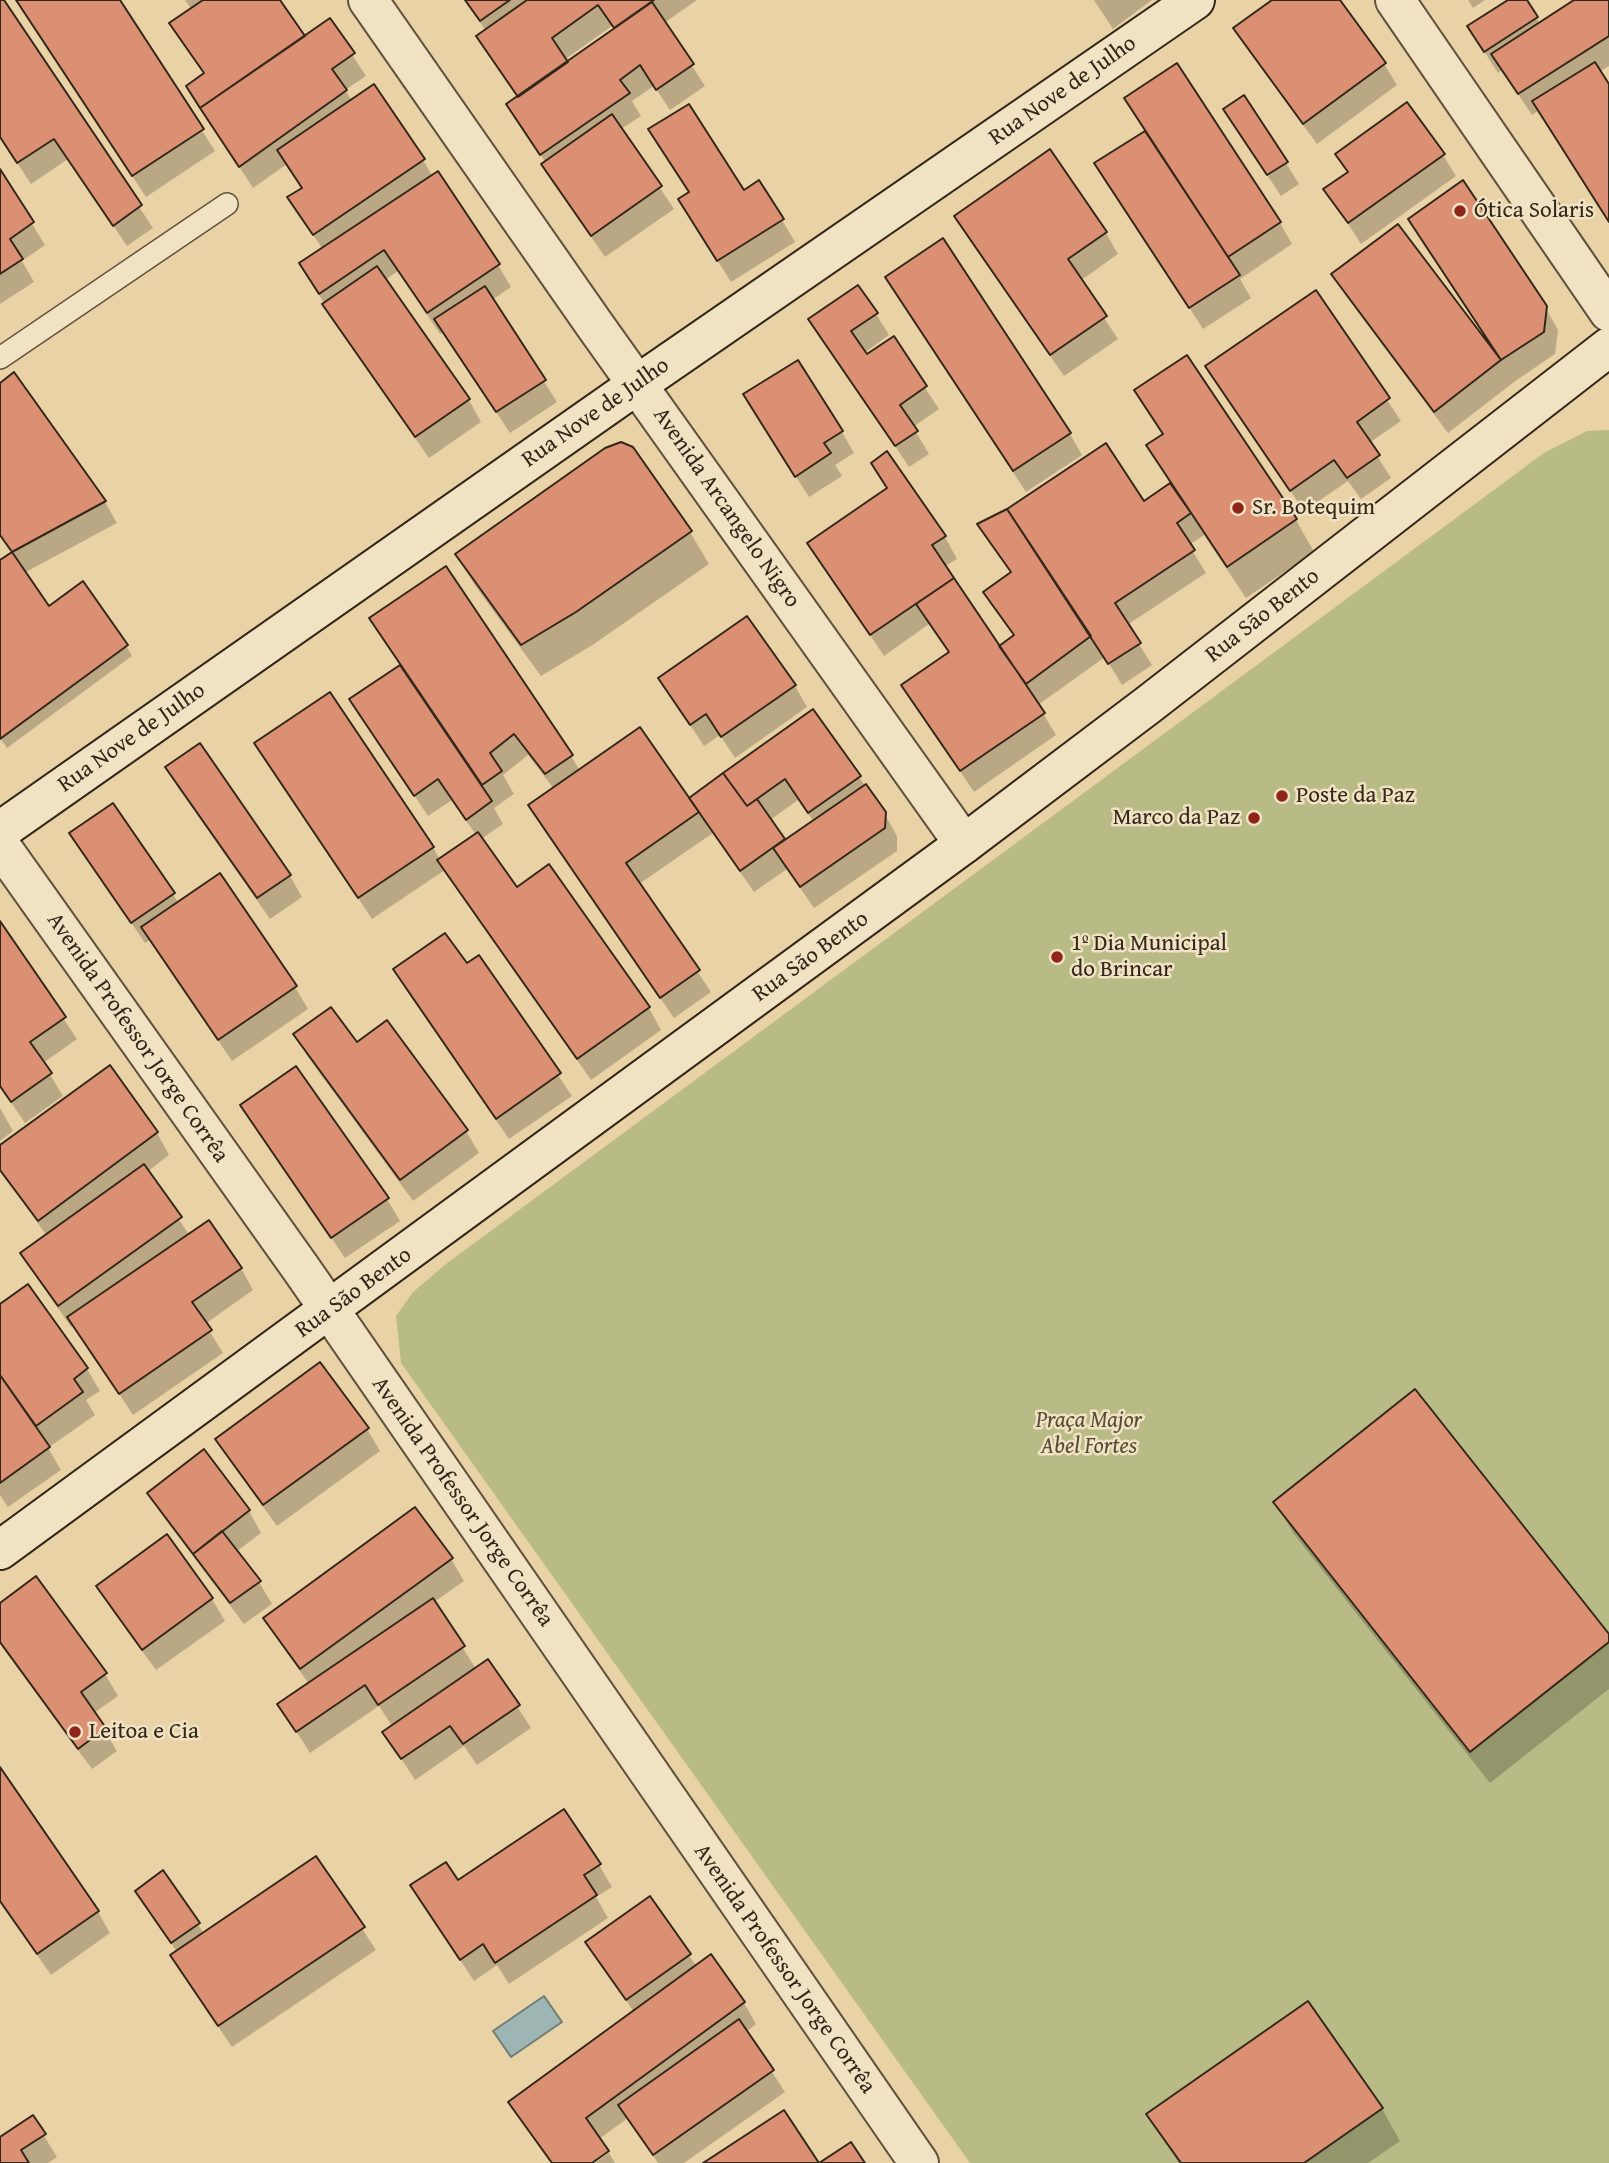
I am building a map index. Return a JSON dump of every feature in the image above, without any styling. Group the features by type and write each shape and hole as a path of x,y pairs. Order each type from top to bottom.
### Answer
{"street":[{"name":"Avenida Arcangelo Nigro","path":"368,0 964,844"},
{"name":"Rua Nove de Julho","path":"0,831 638,384 1195,0"},
{"path":"1395,0 1609,312"},
{"name":"Rua São Bento","path":"0,1550 964,844 1159,697 1609,347"},
{"name":"Avenida Professor Jorge Corrêa","path":"0,845 329,1310 919,2163"}],"lane":[{"path":"0,358 227,204"}],"green space":[{"name":"Praça Major Abel Fortes","path":"1609,430 1609,2163 970,2163 401,1363 396,1316 413,1292 446,1264 1544,453 1587,431"}],"water":[{"path":"544,1996 562,2022 511,2057 493,2031"}],"building":[{"path":"0,0 4,0 142,205 113,226 54,139 17,163 0,137"},
{"path":"16,0 120,0 204,129 132,176"},
{"path":"203,0 280,0 305,36 200,108 186,86 204,73 169,23"},
{"path":"465,0 510,0 480,21"},
{"path":"527,0 654,0 614,28 598,5 552,38 568,62 518,97 476,36"},
{"path":"1272,0 1340,0 1386,63 1303,124 1233,28"},
{"path":"1508,0 1527,0 1538,17 1484,52 1467,26"},
{"path":"1574,0 1609,0 1609,36 1518,94 1491,54"},
{"path":"652,2 694,64 656,90 640,65 620,80 630,93 540,155 506,104"},
{"path":"330,18 355,53 332,69 347,90 239,167 200,108"},
{"path":"1595,62 1609,84 1609,222 1532,101"},
{"path":"1177,63 1281,222 1228,257 1124,98"},
{"path":"374,84 425,159 313,235 287,197 302,188 277,150"},
{"path":"1244,95 1288,162 1267,175 1223,109"},
{"path":"1407,102 1445,154 1348,223 1323,189 1348,172 1335,154"},
{"path":"689,104 744,190 759,180 784,219 717,261 678,199 689,192 648,129"},
{"path":"612,114 662,186 591,236 541,164"},
{"path":"1145,131 1240,275 1189,308 1094,163"},
{"path":"1050,149 1107,232 1068,259 1107,316 1050,355 954,216"},
{"path":"0,169 34,222 10,239 23,259 0,274"},
{"path":"438,171 500,264 427,313 384,250 319,294 299,263"},
{"path":"1463,180 1547,306 1544,332 1501,360 1408,219"},
{"path":"1398,224 1501,360 1434,412 1331,274"},
{"path":"943,238 1071,433 1013,471 885,277"},
{"path":"377,266 470,399 415,437 322,304"},
{"path":"858,285 878,313 851,331 867,354 894,336 927,386 900,405 918,431 895,446 808,319"},
{"path":"485,286 546,380 496,412 434,319"},
{"path":"1316,290 1390,398 1357,422 1380,455 1347,478 1334,460 1290,491 1205,366"},
{"path":"1187,355 1297,519 1227,567 1146,445 1163,434 1134,390"},
{"path":"798,360 843,431 824,443 831,453 795,477 743,394"},
{"path":"14,372 106,501 12,552 0,535 0,383"},
{"path":"621,442 633,447 692,531 576,612 521,645 455,554 605,448"},
{"path":"1106,443 1144,501 1170,483 1191,513 1177,523 1195,550 1115,603 1141,643 1108,664 1007,509"},
{"path":"887,451 946,536 932,545 954,578 870,635 807,543 887,488 871,463"},
{"path":"1007,509 1091,636 1026,684 999,646 1014,635 983,592 1011,572 977,524"},
{"path":"12,552 49,606 83,581 128,645 0,739 0,560"},
{"path":"446,566 573,755 545,774 514,734 490,753 502,771 482,785 369,618"},
{"path":"954,578 1045,713 960,771 901,685 949,652 916,604"},
{"path":"747,616 796,685 721,737 706,714 690,725 658,678"},
{"path":"400,665 492,801 466,820 438,779 414,796 349,699"},
{"path":"330,692 434,847 358,898 254,743"},
{"path":"813,709 861,776 808,813 785,779 747,806 723,773"},
{"path":"640,727 699,812 626,863 700,970 660,998 528,805"},
{"path":"200,743 291,875 257,898 165,767"},
{"path":"723,773 747,806 757,799 785,839 740,871 689,798"},
{"path":"866,784 886,812 885,828 800,887 773,848"},
{"path":"113,803 175,893 131,923 69,833"},
{"path":"478,832 517,887 549,864 650,1007 577,1059 437,860"},
{"path":"220,873 297,986 218,1040 141,927"},
{"path":"0,921 66,1017 30,1042 52,1073 11,1102 0,1086"},
{"path":"445,933 467,963 479,955 561,1073 496,1119 393,969"},
{"path":"331,1007 357,1042 387,1020 468,1130 400,1180 293,1034"},
{"path":"110,1065 158,1132 38,1221 0,1170 0,1145"},
{"path":"296,1066 389,1198 331,1238 240,1105"},
{"path":"144,1164 182,1217 58,1306 20,1253"},
{"path":"209,1220 242,1268 192,1302 212,1330 119,1394 67,1317"},
{"path":"28,1284 88,1368 74,1379 83,1392 36,1426 0,1375 0,1304"},
{"path":"320,1362 369,1428 263,1505 215,1439"},
{"path":"0,1375 50,1447 0,1483"},
{"path":"1415,1389 1609,1634 1609,1642 1470,1752 1273,1502"},
{"path":"204,1449 250,1510 193,1554 147,1493"},
{"path":"415,1507 453,1558 300,1669 263,1618"},
{"path":"222,1531 261,1581 230,1603 193,1554"},
{"path":"167,1534 213,1598 142,1650 96,1586"},
{"path":"36,1576 107,1673 81,1692 106,1728 78,1749 0,1642 0,1603"},
{"path":"433,1598 465,1646 378,1705 365,1685 296,1732 277,1704"},
{"path":"488,1659 520,1705 463,1744 450,1726 401,1759 382,1732"},
{"path":"0,1767 99,1911 37,1954 0,1901"},
{"path":"564,1809 601,1864 584,1875 597,1895 495,1963 483,1944 460,1960 410,1885 446,1862 458,1880"},
{"path":"316,1856 365,1927 218,2026 170,1955"},
{"path":"163,1870 200,1923 171,1943 135,1891"},
{"path":"650,1896 691,1954 626,2000 585,1942"},
{"path":"711,1954 745,2002 586,2118 609,2151 592,2163 552,2163 508,2102"},
{"path":"1308,2001 1383,2108 1304,2163 1181,2163 1146,2114"},
{"path":"739,2019 774,2070 653,2155 618,2105"},
{"path":"784,2110 819,2163 703,2163"},
{"path":"33,2115 46,2134 21,2150 29,2163 0,2163 0,2137"},
{"path":"851,2142 865,2163 819,2163"}],"place":[{"name":"Ótica Solaris","path":"1460,211"},
{"name":"Sr. Botequim","path":"1238,508"},
{"name":"Poste da Paz","path":"1282,796"},
{"name":"Marco da Paz","path":"1254,818"},
{"name":"1º Dia Municipal do Brincar","path":"1057,957"},
{"name":"Leitoa e Cia","path":"75,1732"}]}
